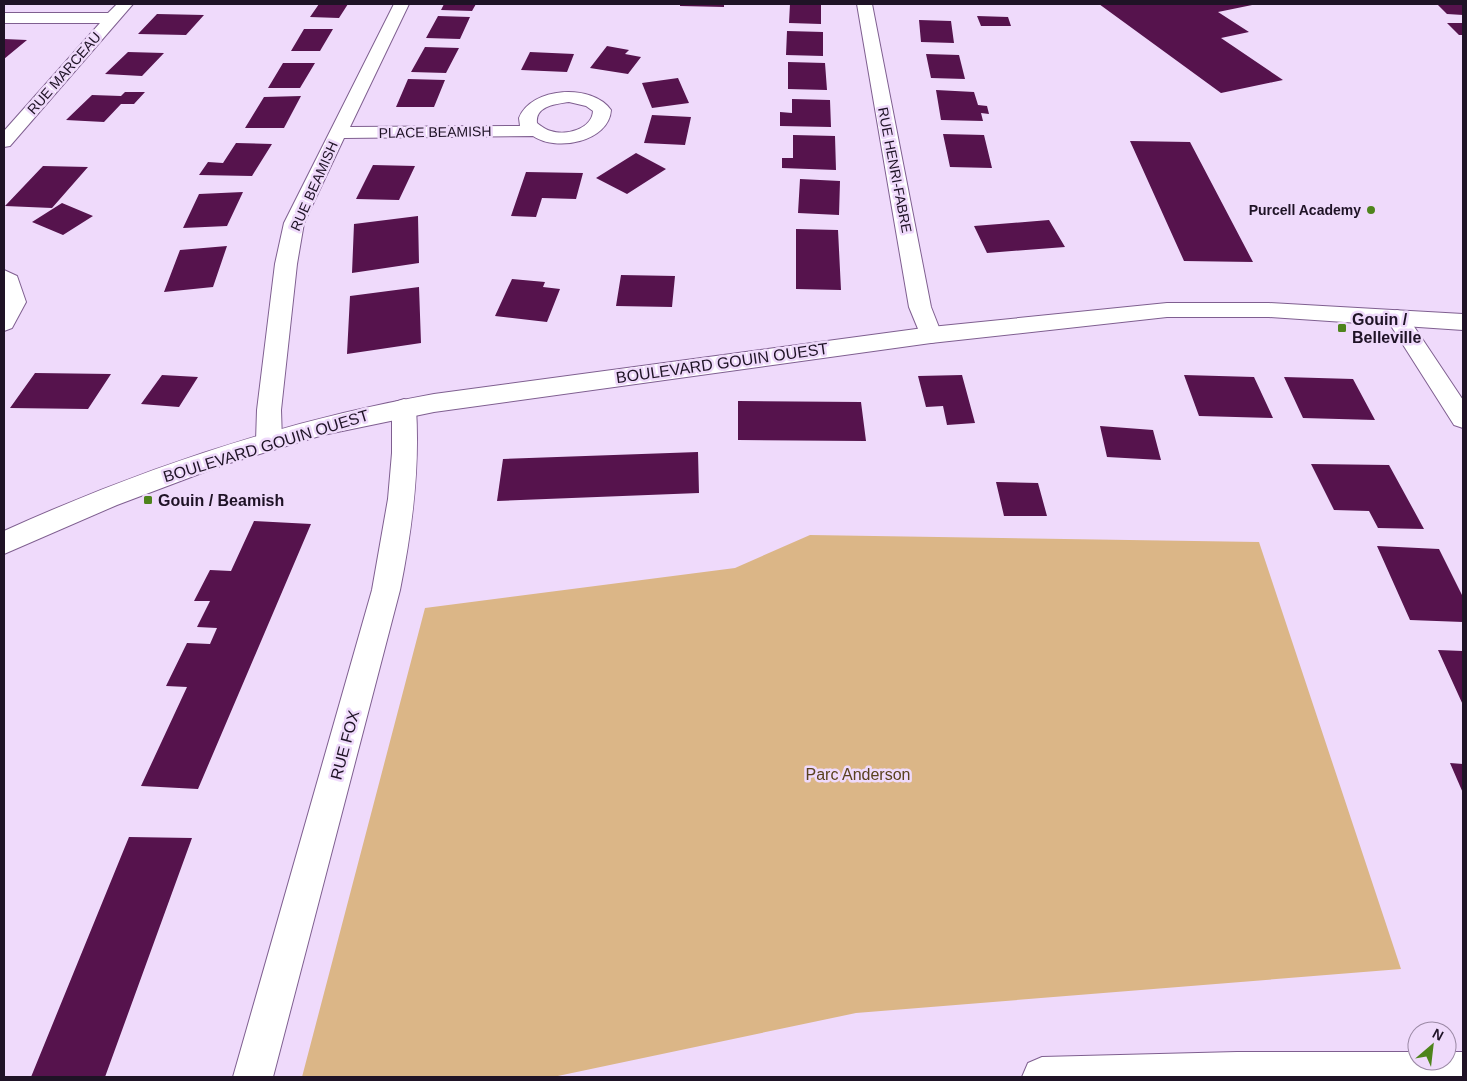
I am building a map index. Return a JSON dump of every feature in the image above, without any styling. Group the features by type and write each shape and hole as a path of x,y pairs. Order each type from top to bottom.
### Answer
{"street":[{"name":"RUE MARCEAU","path":"4,142 125,4"},
{"name":"RUE BEAMISH","path":"269,442 268,419 286,264 294,223 400,4"},
{"name":"RUE HENRI-FABRE","path":"864,4 920,307 931,335"},
{"path":"4,18 112,18"},
{"name":"PLACE BEAMISH","path":"336,133 534,131"},
{"path":"4,277 10,281 14,302 4,323"},
{"name":"BOULEVARD GOUIN OUEST","path":"4,543 127,489 269,442 358,416 404,408 931,335 1044,321 1183,309 1269,310 1463,322"},
{"path":"1396,318 1463,419"},
{"name":"RUE FOX","path":"253,1077 386,590 396,538 399,509 405,430 404,408"},
{"path":"1042,1077 1218,1072 1463,1072"}],"green space":[{"name":"Parc Anderson","path":"810,535 1259,542 1401,969 856,1013 553,1077 302,1077 425,608 735,568"}],"building":[{"path":"319,4 348,4 339,18 310,17"},
{"path":"444,4 476,4 472,11 441,10"},
{"path":"680,4 724,4 724,7 680,6"},
{"path":"790,4 821,4 821,24 789,23"},
{"path":"1099,4 1257,4 1218,12 1249,32 1221,38 1283,80 1221,93"},
{"path":"1437,4 1463,4 1463,15 1447,14"},
{"path":"157,14 204,15 186,35 138,34"},
{"path":"438,16 470,17 460,39 426,38"},
{"path":"977,16 1008,17 1011,26 981,26"},
{"path":"919,20 951,21 954,43 921,42"},
{"path":"1447,23 1463,23 1463,35 1459,35"},
{"path":"304,29 333,29 320,51 291,51"},
{"path":"787,31 823,32 823,56 786,55"},
{"path":"4,39 27,40 4,59"},
{"path":"607,46 629,50 625,54 641,57 628,74 590,68"},
{"path":"425,47 459,48 446,73 411,72"},
{"path":"128,52 164,53 142,76 105,74"},
{"path":"530,52 574,54 567,72 521,70"},
{"path":"926,54 959,55 965,79 931,78"},
{"path":"788,62 825,63 827,90 788,89"},
{"path":"283,63 315,63 300,88 268,88"},
{"path":"678,78 689,103 652,108 642,83"},
{"path":"408,79 445,80 434,107 396,107"},
{"path":"936,90 974,92 978,105 987,106 989,114 981,113 983,121 941,120"},
{"path":"125,92 145,92 134,104 121,104 104,122 66,120 92,95 121,96"},
{"path":"301,96 284,128 245,128 264,97"},
{"path":"792,99 830,100 831,127 780,126 780,112 792,113"},
{"path":"652,115 691,117 685,145 644,143"},
{"path":"943,134 984,135 992,168 950,167"},
{"path":"793,135 835,136 836,170 782,168 782,158 793,158"},
{"path":"1130,141 1190,142 1253,262 1184,261"},
{"path":"236,143 272,144 252,176 199,175 208,162 223,163"},
{"path":"636,153 666,169 627,194 596,178"},
{"path":"373,165 415,166 399,200 356,199"},
{"path":"43,166 88,167 52,208 5,206"},
{"path":"526,172 583,173 576,199 542,198 536,217 511,216"},
{"path":"800,179 840,181 839,215 798,213"},
{"path":"243,192 227,226 183,228 199,194"},
{"path":"62,203 93,216 63,235 32,222"},
{"path":"418,216 419,263 352,273 354,224"},
{"path":"1049,220 1065,247 987,253 974,226"},
{"path":"796,229 838,230 841,290 796,289"},
{"path":"227,246 213,287 164,292 180,250"},
{"path":"621,275 675,276 672,307 616,306"},
{"path":"512,279 545,282 543,287 560,289 547,322 495,316"},
{"path":"419,287 421,343 347,354 350,296"},
{"path":"35,373 111,374 88,409 10,408"},
{"path":"162,375 198,377 179,407 141,404"},
{"path":"962,375 975,423 947,425 943,406 926,407 918,376"},
{"path":"1184,375 1254,377 1273,418 1199,416"},
{"path":"1284,377 1353,379 1375,420 1303,418"},
{"path":"738,401 861,402 866,441 738,440"},
{"path":"1100,426 1153,430 1161,460 1107,457"},
{"path":"698,452 699,493 497,501 503,459"},
{"path":"1311,464 1389,465 1424,529 1378,528 1369,511 1334,510"},
{"path":"996,482 1038,483 1047,516 1004,516"},
{"path":"254,521 311,524 198,789 141,786 187,687 166,686 187,643 210,644 217,628 197,627 210,601 194,601 210,570 231,571"},
{"path":"1377,546 1439,549 1463,597 1463,622 1410,620"},
{"path":"1438,650 1463,651 1463,705"},
{"path":"1450,763 1463,764 1463,793"},
{"path":"129,837 192,838 105,1077 31,1077"}],"place":[{"name":"Purcell Academy","path":"1371,210"},
{"name":"Gouin / Belleville","path":"1342,328"},
{"name":"Gouin / Beamish","path":"148,500"}]}
